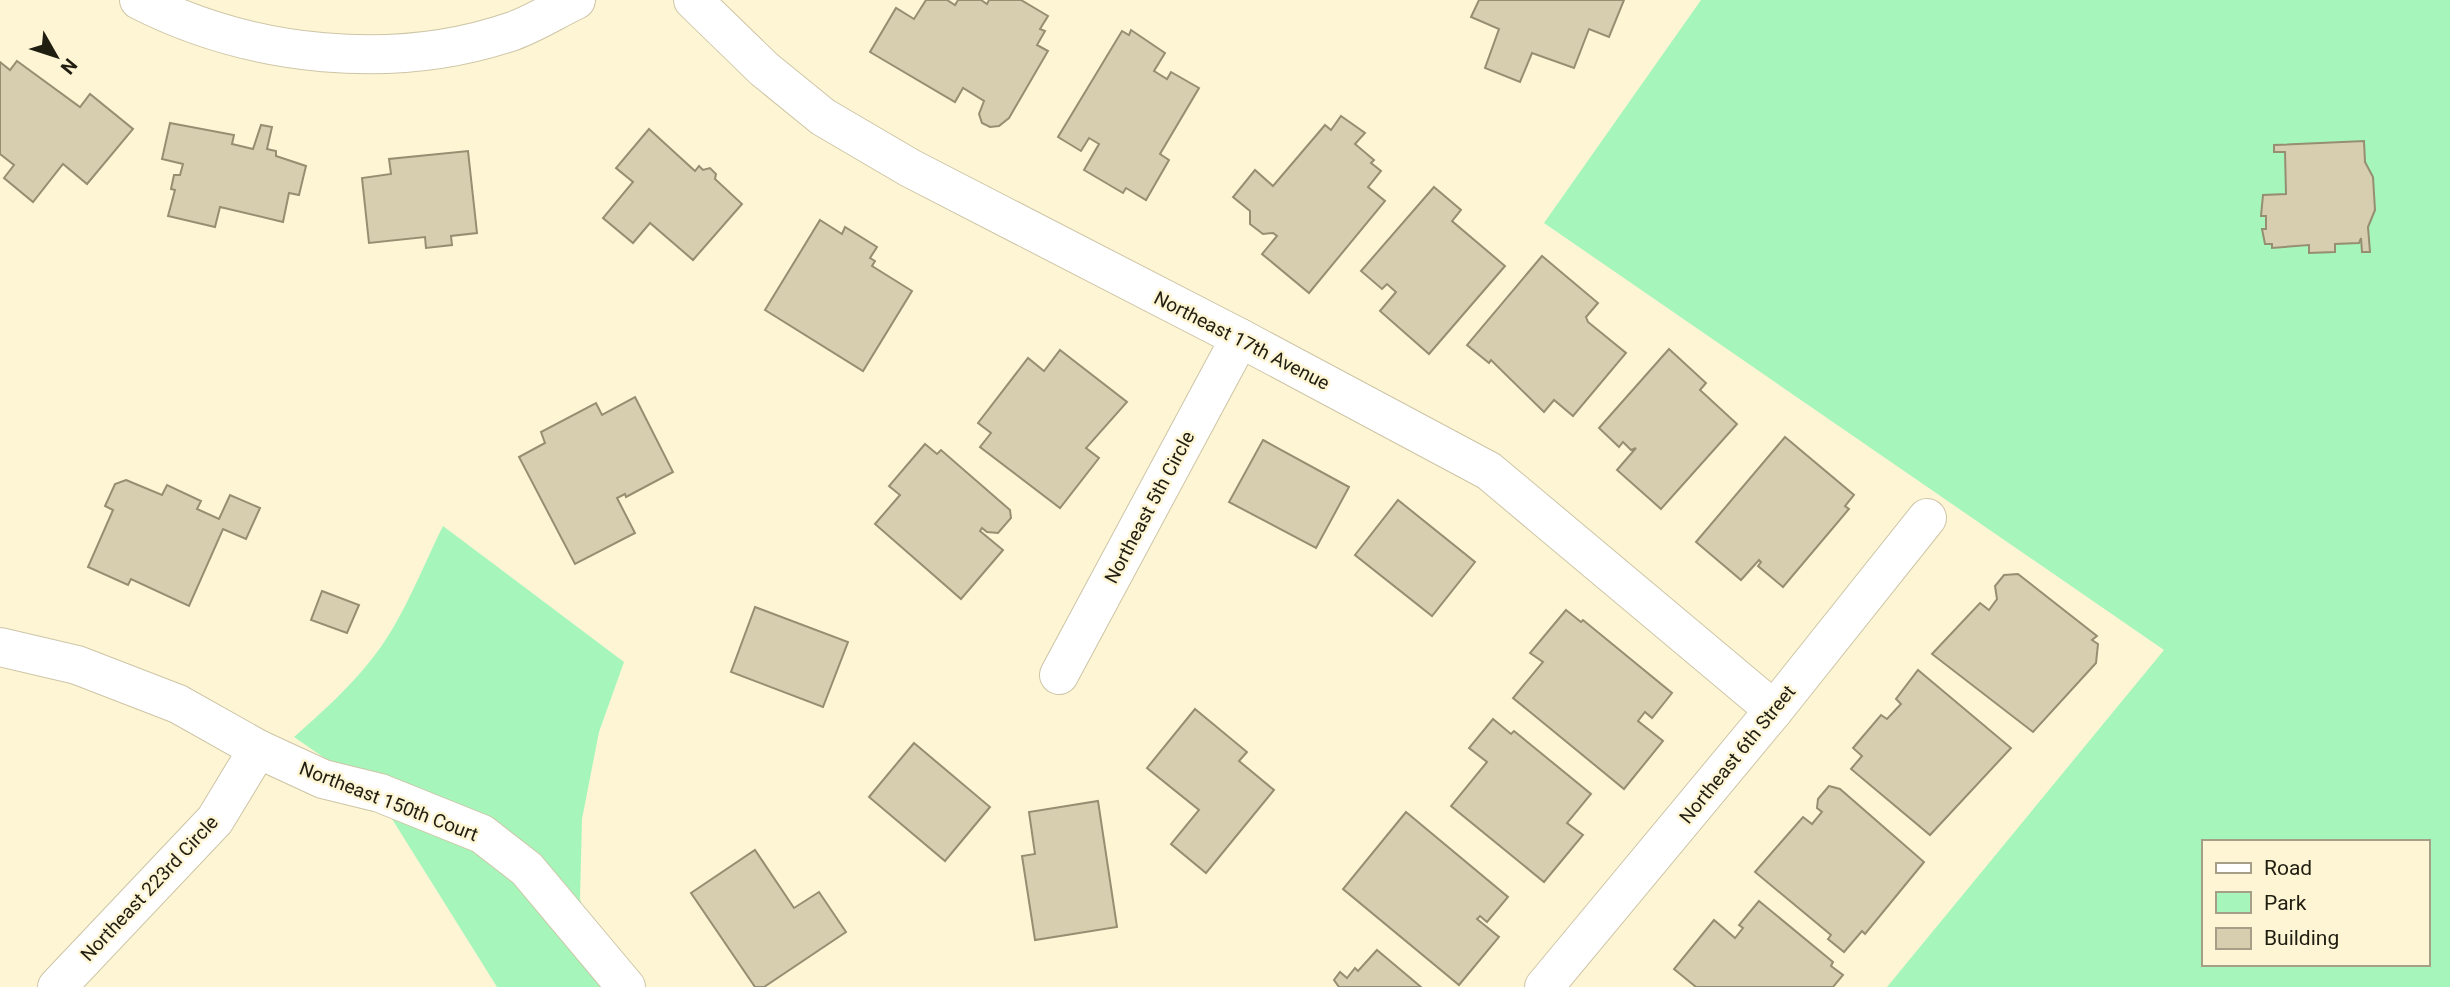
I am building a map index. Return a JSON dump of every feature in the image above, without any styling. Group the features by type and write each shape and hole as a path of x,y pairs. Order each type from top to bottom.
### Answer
{"street":[{"path":"139,0 230,34 305,51 348,54 429,51 472,43 516,30 576,0"},
{"name":"Northeast 17th Avenue","path":"692,0 764,69 823,117 910,168 1240,338 1489,471 1774,710"},
{"name":"Northeast 5th Circle","path":"1059,675 1240,338"},
{"name":"Northeast 6th Street","path":"1544,987 1774,710 1927,518"},
{"name":"Northeast 150th Court","path":"0,647 77,665 178,704 258,749 323,779 380,793 482,834 527,869 626,987"},
{"name":"Northeast 223rd Circle","path":"57,987 215,820 258,749"}],"green space":[{"path":"1701,0 2450,0 2450,987 1887,987 2164,650 1544,223"},
{"path":"443,526 624,662 599,732 582,819 580,899 605,987 497,987 387,811 339,768 294,737 344,691 382,645 402,613"}],"building":[{"path":"926,0 947,0 955,5 958,0 981,0 987,4 989,0 1021,0 1048,16 1040,29 1045,31 1037,45 1048,51 1009,118 999,126 990,127 982,123 979,114 984,101 963,88 955,102 870,52 896,8 914,19"},
{"path":"1479,0 1624,0 1609,37 1589,29 1574,68 1532,53 1520,82 1485,68 1499,29 1471,17"},
{"path":"1131,30 1165,53 1154,71 1167,79 1171,72 1199,88 1160,154 1169,160 1146,200 1126,188 1123,193 1084,170 1099,144 1089,138 1081,151 1058,137 1122,31 1129,35"},
{"path":"17,61 80,107 90,94 133,129 87,184 63,164 33,202 4,178 14,165 0,154 0,62 10,70"},
{"path":"1341,116 1365,133 1355,144 1374,160 1371,163 1381,171 1368,187 1385,201 1309,293 1262,254 1277,236 1273,233 1263,234 1250,224 1250,211 1233,197 1255,170 1273,186 1325,125 1331,130"},
{"path":"170,123 234,135 232,144 253,149 261,125 272,127 267,149 276,151 276,156 306,166 299,195 289,193 283,222 220,207 215,227 168,216 175,190 171,189 174,175 180,175 183,164 162,159"},
{"path":"649,129 695,171 699,166 703,170 710,168 716,174 715,179 742,204 693,260 650,223 633,243 603,218 633,182 616,168"},
{"path":"2364,141 2365,162 2373,177 2375,210 2368,227 2370,252 2362,252 2361,238 2359,243 2335,244 2335,252 2309,253 2309,245 2272,248 2272,244 2265,244 2262,229 2266,229 2266,216 2261,216 2263,195 2286,194 2285,152 2274,152 2274,145"},
{"path":"468,151 477,233 451,236 452,245 426,248 425,237 369,243 362,178 391,174 389,159"},
{"path":"1434,187 1461,210 1452,221 1505,266 1429,354 1380,311 1396,292 1387,284 1382,289 1361,271"},
{"path":"820,220 842,234 845,227 877,247 870,258 875,261 872,266 912,291 863,371 765,310"},
{"path":"1542,256 1598,303 1586,317 1588,322 1626,353 1573,416 1554,400 1544,412 1491,360 1489,363 1467,345"},
{"path":"1669,349 1706,383 1700,390 1737,424 1661,509 1617,470 1636,448 1631,450 1623,442 1619,447 1599,428"},
{"path":"1060,350 1127,402 1086,448 1099,458 1060,508 980,447 991,433 978,423 1028,358 1044,371"},
{"path":"635,397 673,472 626,497 625,494 617,498 635,533 575,564 519,457 545,443 541,432 596,403 602,415"},
{"path":"1785,437 1854,495 1845,506 1849,509 1783,587 1758,566 1761,562 1759,560 1741,580 1696,542"},
{"path":"1263,440 1349,487 1316,548 1229,502"},
{"path":"925,444 937,454 941,450 1010,510 1011,518 998,533 987,532 982,528 980,531 1003,550 961,599 875,524 900,495 889,486"},
{"path":"126,480 162,495 167,485 201,501 197,509 219,519 230,495 260,508 246,539 223,529 189,606 131,579 128,585 88,567 113,510 105,506 115,484"},
{"path":"1398,500 1475,562 1432,616 1355,555"},
{"path":"2018,574 2097,636 2092,640 2098,644 2096,663 2033,732 1932,654 1980,603 1989,610 1997,599 1995,586 2004,575"},
{"path":"322,591 359,605 347,633 311,620"},
{"path":"755,607 848,642 823,707 731,672"},
{"path":"1566,610 1581,622 1583,620 1672,693 1652,718 1645,712 1638,721 1663,741 1624,789 1513,698 1543,662 1530,653"},
{"path":"1918,670 2011,748 1930,835 1851,769 1862,756 1853,748 1881,715 1887,719 1901,704 1896,699"},
{"path":"1195,709 1247,752 1239,761 1274,790 1206,873 1171,844 1199,810 1147,768"},
{"path":"1493,719 1511,734 1514,731 1591,794 1567,823 1583,835 1544,882 1451,806 1487,762 1469,748"},
{"path":"914,743 990,807 945,861 869,797"},
{"path":"1829,786 1840,789 1924,862 1865,934 1862,931 1844,952 1828,939 1831,935 1755,872 1803,817 1812,824 1822,812 1817,808 1818,799"},
{"path":"1098,801 1117,927 1035,940 1022,856 1035,854 1029,812"},
{"path":"1406,812 1508,897 1487,922 1480,916 1477,919 1499,937 1459,985 1343,889"},
{"path":"755,850 794,908 819,892 846,932 764,987 755,987 691,893"},
{"path":"1759,901 1833,962 1831,966 1843,975 1833,987 1696,987 1674,969 1714,920 1735,938 1743,928 1739,925"},
{"path":"1377,950 1421,987 1339,987 1334,980 1340,972 1347,978 1355,968 1358,971"}]}
